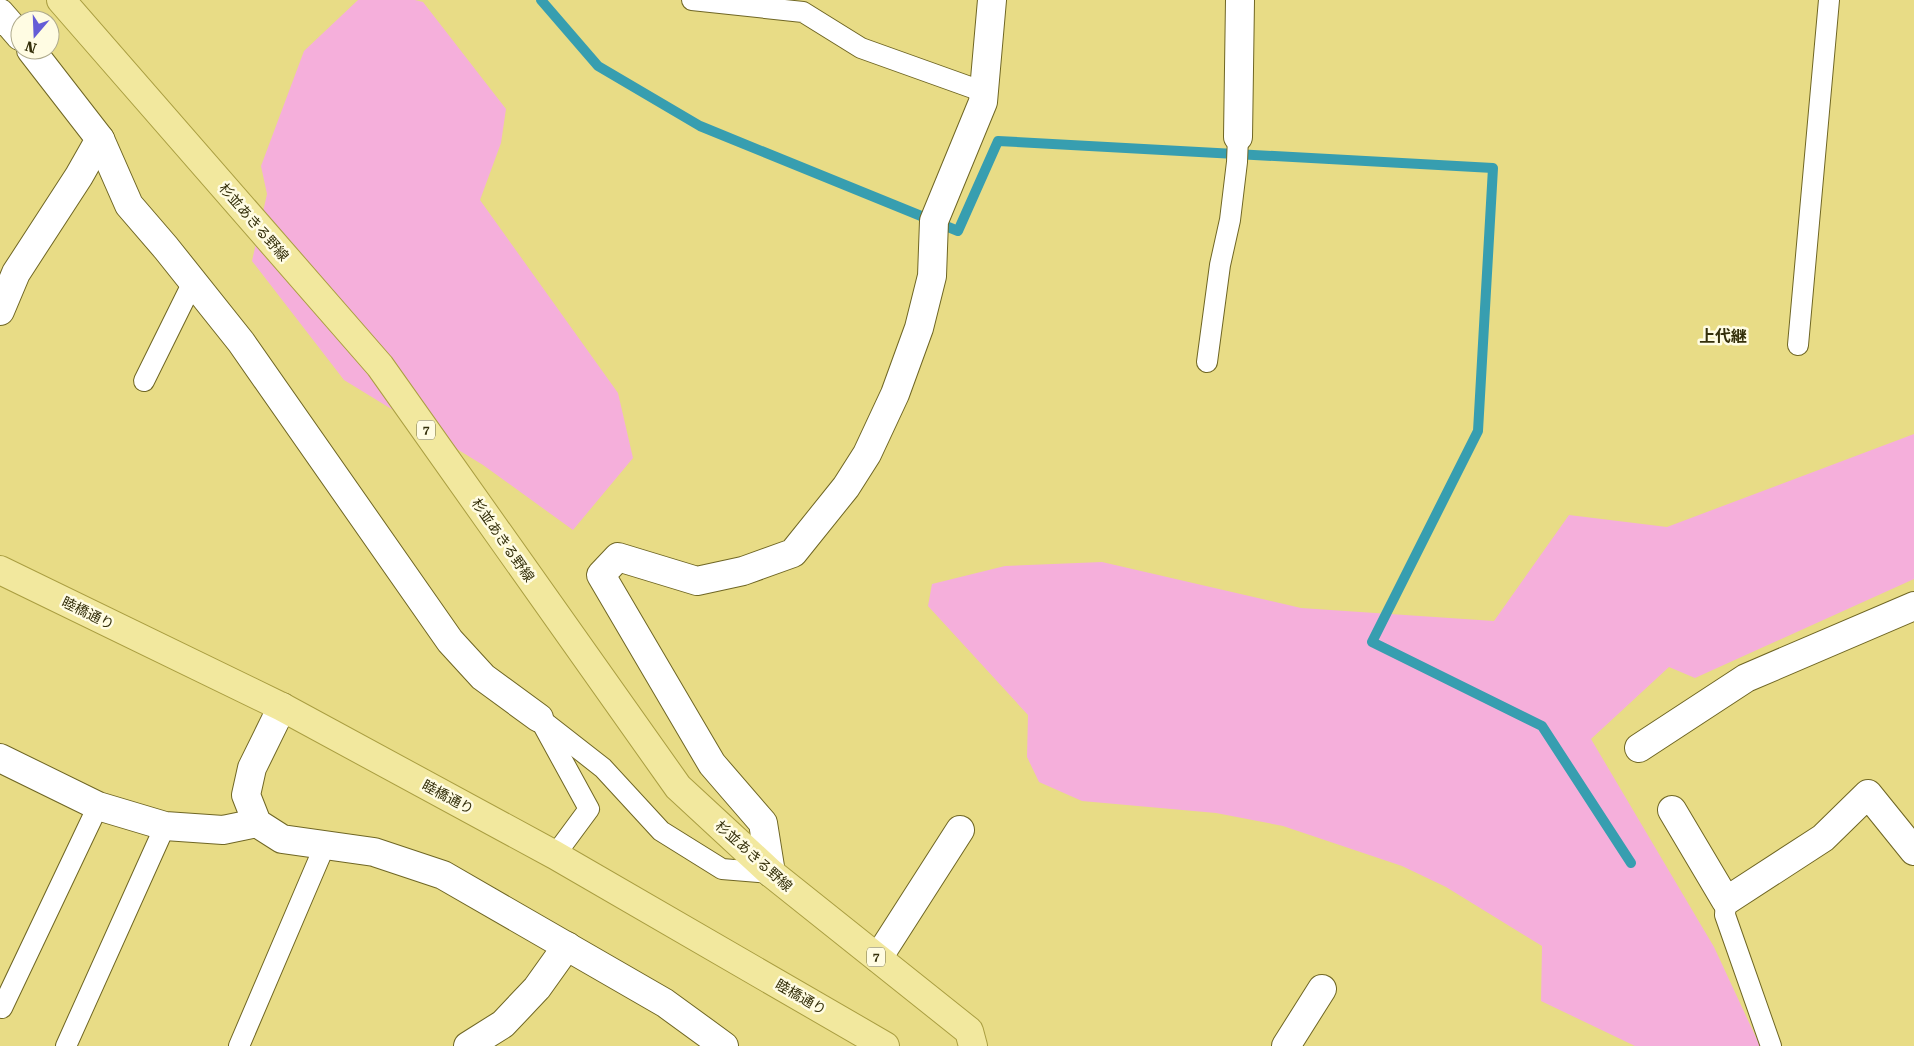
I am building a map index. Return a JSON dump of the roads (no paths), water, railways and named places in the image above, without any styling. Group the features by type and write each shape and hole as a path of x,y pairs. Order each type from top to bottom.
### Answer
{"main road":[{"name":"杉並あきる野線","path":"62,0 380,366 678,787 771,873 969,1031 973,1046"},
{"name":"睦橋通り","path":"0,570 282,707 555,855 885,1046"}],"street":[{"path":"771,873 762,823 712,764 601,575 618,557 697,581 743,571 793,553 846,487 867,454 895,394 919,328 932,276 934,221 984,102 992,0"},
{"path":"1237,149 1240,0"},
{"path":"0,13 10,24"},
{"path":"39,60 100,140 129,205 241,342 450,641 483,677 539,718"},
{"path":"0,311 16,273 100,140"},
{"path":"1638,748 1746,678 1914,606"},
{"path":"282,707 252,768 246,795 257,824 282,839 374,852 443,875 665,1003 724,1046"},
{"path":"0,758 98,806 165,826 223,830 257,824"},
{"path":"1672,810 1726,901 1823,838 1868,794 1914,851"},
{"path":"878,958 960,830"},
{"path":"468,1046 503,1024 537,988 567,946"},
{"path":"1286,1046 1322,989"}],"lane":[{"path":"692,0 803,12 861,48 984,92"},
{"path":"1798,346 1829,0"},
{"path":"1208,362 1220,265 1230,220 1237,149"},
{"path":"144,381 193,282"},
{"path":"539,718 603,768 661,831 722,869 771,873"},
{"path":"539,718 589,809 555,855"},
{"path":"2,1008 98,806"},
{"path":"66,1046 165,826"},
{"path":"239,1046 325,845"},
{"path":"1726,901 1725,915 1771,1046"}],"waterway":[{"path":"541,0 598,66 700,126 958,231 998,141 1493,168 1478,431 1372,642 1542,726 1631,863"}],"district":[{"name":"上代継","path":"1723,336"}]}
